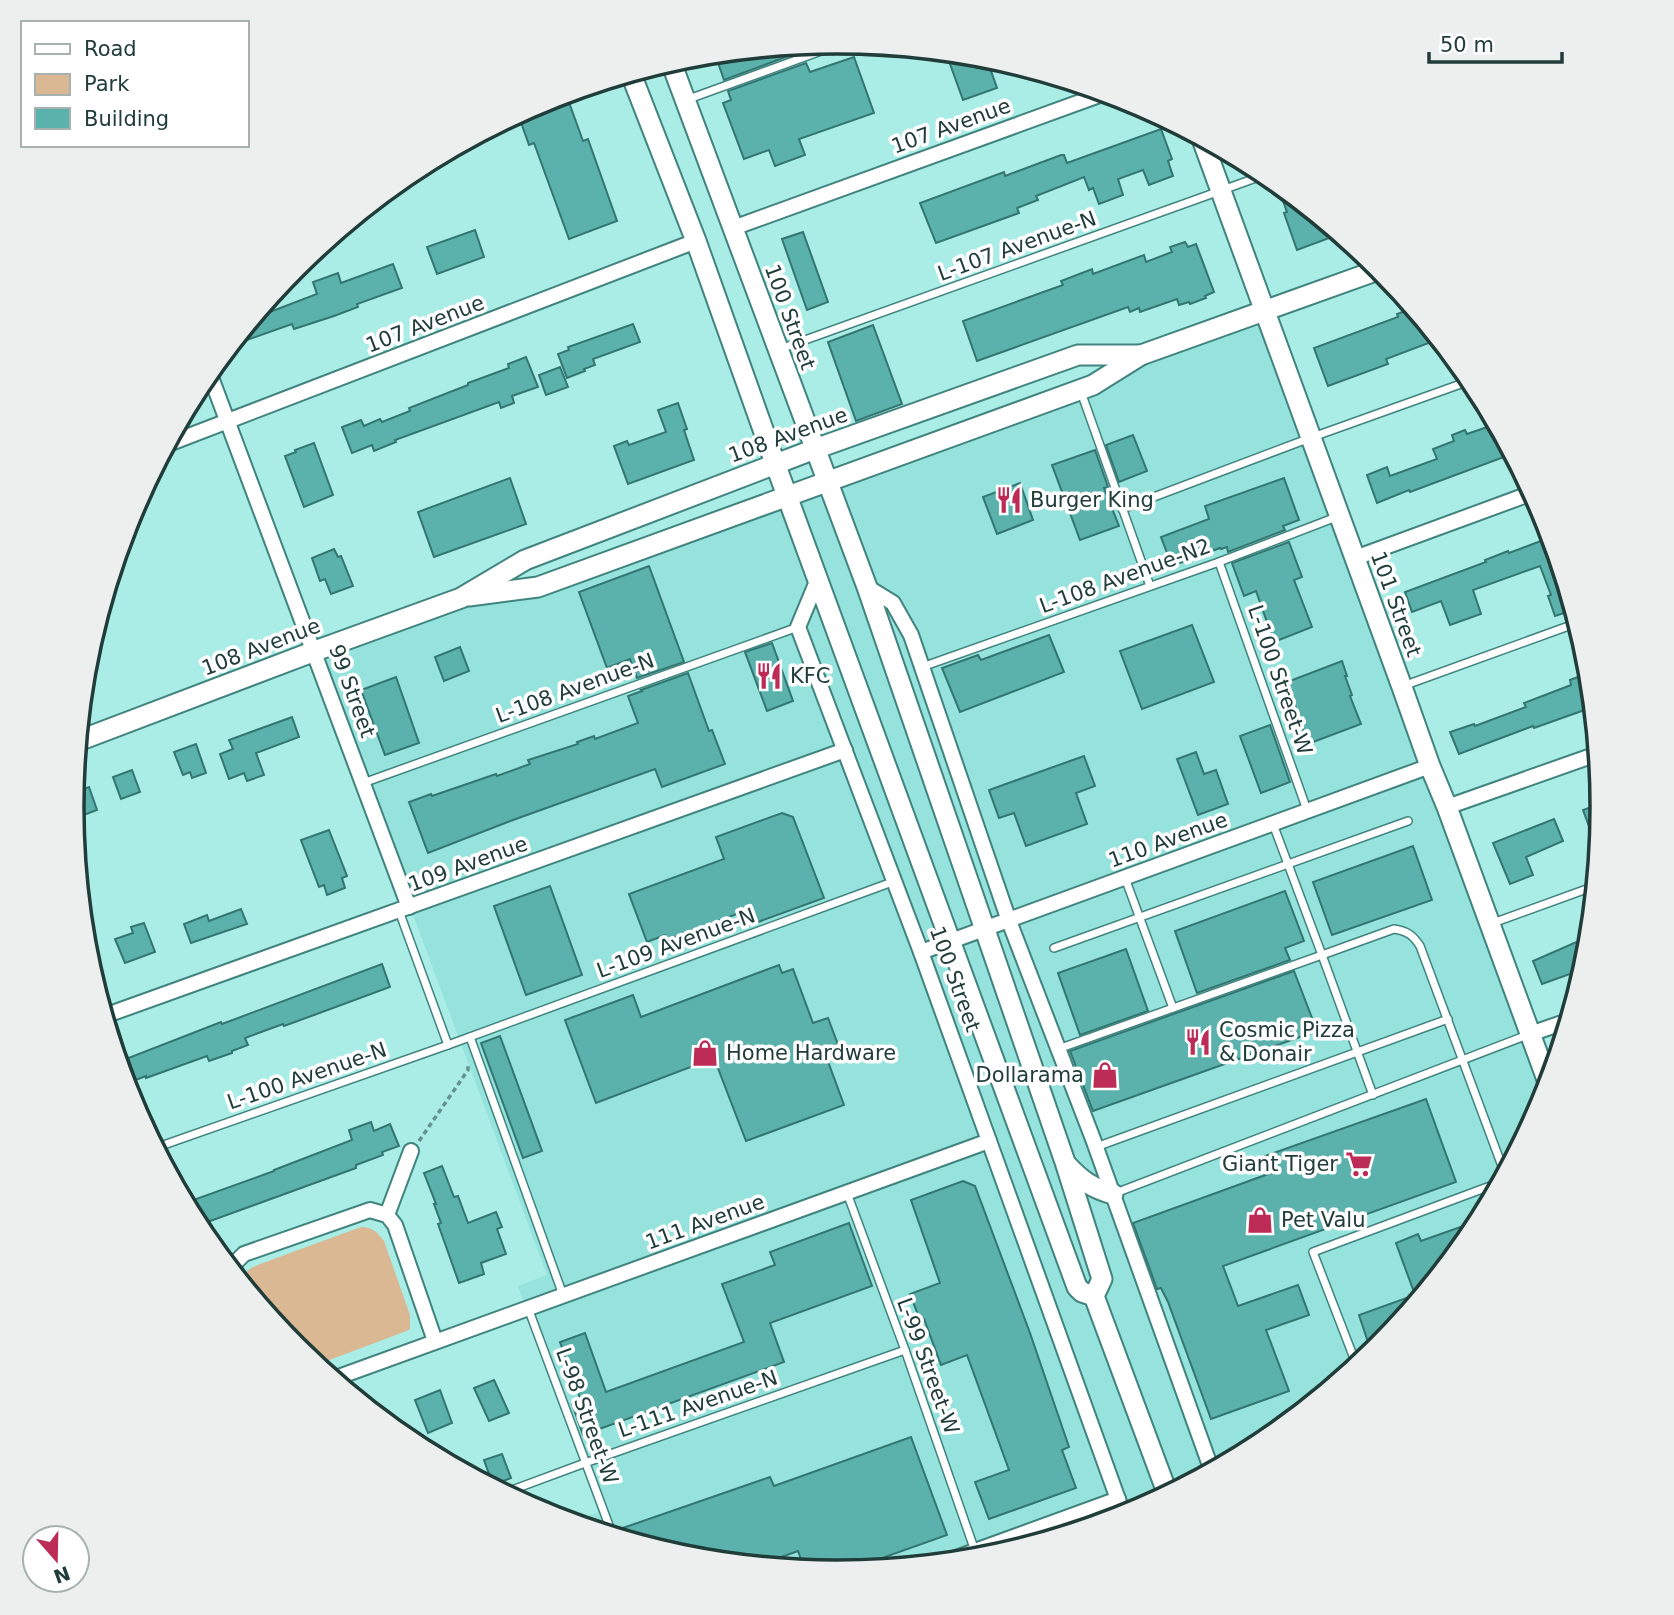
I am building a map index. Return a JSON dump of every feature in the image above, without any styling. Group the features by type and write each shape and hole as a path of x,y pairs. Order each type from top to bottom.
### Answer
{"street":[{"name":"100 Street","path":"675,72 867,587 1065,1162 1102,1279 1094,1296 1164,1485"},
{"name":"100 Street","path":"634,82 696,242 1077,1287 1094,1296"},
{"name":"107 Avenue","path":"733,229 1090,98"},
{"name":"101 Street","path":"1206,151 1543,1069"},
{"name":"107 Avenue","path":"180,440 696,242"},
{"name":"108 Avenue","path":"461,597 538,587 1080,390 1093,385 1141,355 1368,274"},
{"name":"108 Avenue","path":"87,738 461,597 525,560 815,449 1078,355 1141,355"},
{"name":"99 Street","path":"214,385 363,783 404,909"},
{"path":"1355,558 1523,496"},
{"path":"798,627 818,579"},
{"path":"867,587 893,603 911,635 1009,921 1096,1147 1209,1463"},
{"name":"100 Street","path":"798,627 895,881 1120,1505"},
{"name":"109 Avenue","path":"112,1013 845,750"},
{"path":"1447,807 1589,757"},
{"name":"110 Avenue","path":"921,952 1430,766"},
{"path":"1530,1034 1558,1024"},
{"name":"111 Avenue","path":"342,1376 989,1141"},
{"path":"387,1214 411,1151"},
{"path":"1065,1162 1083,1181 1113,1194"},
{"path":"236,1262 244,1254 370,1210 387,1214 395,1225 435,1342"},
{"path":"997,1543 1118,1499"}],"lane":[{"path":"685,100 809,55"},
{"name":"L-107 Avenue-N","path":"778,350 1252,179"},
{"path":"1122,509 1460,384"},
{"path":"1080,390 1150,586"},
{"name":"L-108 Avenue-N2","path":"922,667 1219,562 1339,516"},
{"name":"L-100 Street-W","path":"1219,562 1307,811"},
{"name":"L-108 Avenue-N","path":"363,783 798,627"},
{"path":"1402,687 1568,627"},
{"path":"1054,948 1408,821"},
{"path":"1273,824 1373,1094"},
{"path":"1125,878 1173,1008"},
{"name":"L-109 Avenue-N","path":"470,1037 895,881"},
{"path":"1490,924 1586,889"},
{"path":"404,909 448,1045"},
{"path":"1058,1049 1394,929 1406,931 1414,936 1420,946 1501,1163"},
{"path":"1096,1147 1448,1019"},
{"path":"1113,1194 1530,1034"},
{"path":"470,1037 563,1295"},
{"name":"L-100 Avenue-N","path":"163,1145 470,1037"},
{"path":"1353,1356 1313,1252 1487,1187"},
{"name":"L-99 Street-W","path":"847,1193 974,1548"},
{"name":"L-98 Street-W","path":"528,1308 609,1525"},
{"name":"L-111 Avenue-N","path":"516,1488 905,1350"}],"path":[{"path":"411,1151 468,1070 470,1037"}],"shaded area":[{"path":"1264,311 1543,1069 1513,1141 1463,1226 1435,1266 1370,1340 1334,1374 1255,1434 1170,1483 1079,1521 1032,1535 935,1554 837,1561 739,1554 690,1546 642,1535 584,1517 598,1512 518,1286 547,1275 315,651 461,598 538,587"}],"green space":[{"path":"361,1227 369,1228 384,1241 410,1315 410,1329 326,1361 246,1274 257,1265"}],"building":[{"path":"789,56 724,80 719,64"},
{"path":"854,57 874,113 799,139 805,155 775,166 769,150 744,159 723,103 731,100 728,91 806,63 810,72"},
{"path":"950,63 991,71 997,88 963,100"},
{"path":"570,104 583,141 588,139 617,221 569,239 534,143 529,145 522,124"},
{"path":"1161,129 1172,159 1168,161 1173,176 1149,185 1143,170 1118,179 1123,195 1099,204 1093,188 1089,190 1084,177 1036,196 1038,200 1017,208 1019,213 936,243 920,203 1004,172 1005,176 1061,155 1064,155 1067,163"},
{"path":"1283,201 1330,238 1297,250 1284,213 1287,212"},
{"path":"475,230 484,257 437,274 427,247"},
{"path":"803,232 828,302 807,310 782,239"},
{"path":"1185,242 1188,247 1196,244 1214,292 1205,296 1206,298 1179,305 1177,299 1140,312 1139,308 1130,312 1128,307 977,361 963,321 1063,285 1061,281 1092,269 1093,274 1144,255 1146,262 1172,252 1170,247"},
{"path":"393,264 402,288 357,304 358,307 334,316 294,329 292,324 246,340 270,312 317,294 313,282 338,273 341,283"},
{"path":"1403,312 1430,343 1386,359 1388,364 1328,386 1314,348 1398,317 1397,314"},
{"path":"633,324 640,342 593,359 595,365 567,378 558,354 569,350 568,347"},
{"path":"873,325 902,404 856,421 828,342"},
{"path":"526,357 538,387 512,396 514,403 501,408 499,402 395,440 396,442 374,451 372,445 352,453 342,427 361,420 364,426 380,419 382,422 410,411 409,408 509,368 508,364"},
{"path":"560,367 568,387 546,395 539,375"},
{"path":"678,403 694,460 628,484 614,446 627,441 629,445 666,432 658,410"},
{"path":"1487,427 1504,457 1377,503 1367,475 1387,467 1390,476 1437,459 1433,449 1454,441 1452,435 1465,430 1467,434"},
{"path":"1133,435 1147,471 1119,482 1106,445"},
{"path":"314,443 333,495 304,507 285,456"},
{"path":"1095,450 1108,487 1104,488 1119,526 1080,540 1052,465"},
{"path":"510,478 526,524 434,557 418,512"},
{"path":"1284,478 1299,520 1283,526 1285,530 1228,552 1227,547 1220,548 1172,566 1161,537 1209,519 1205,506"},
{"path":"1020,483 1033,520 997,534 983,497"},
{"path":"1541,541 1565,613 1555,616 1548,596 1551,595 1540,566 1473,590 1481,614 1450,625 1441,601 1412,612 1405,592 1508,551 1509,553"},
{"path":"1289,542 1302,577 1294,580 1312,627 1274,642 1256,591 1244,596 1232,563"},
{"path":"334,549 338,557 341,556 353,586 331,594 325,579 320,581 312,558"},
{"path":"649,566 684,662 637,678 630,659 607,668 579,592"},
{"path":"1192,625 1214,682 1142,709 1120,651"},
{"path":"1049,635 1064,672 960,712 942,668 978,655 981,660"},
{"name":"KFC","path":"772,643 793,701 767,711 745,652"},
{"path":"460,647 469,671 444,681 435,657"},
{"path":"1342,661 1352,695 1350,696 1361,724 1308,744 1287,682"},
{"path":"688,673 709,731 712,730 725,764 662,787 655,769 428,853 409,802 496,774 497,776 530,764 528,760 638,723 628,696"},
{"path":"396,677 419,743 385,755 361,690"},
{"path":"1579,677 1584,710 1459,754 1450,732 1474,724 1475,726 1526,707 1524,703 1571,685 1570,680"},
{"path":"292,717 299,737 256,753 264,775 247,781 244,773 229,779 220,754 233,749 229,740"},
{"path":"1270,725 1290,782 1261,793 1240,736"},
{"path":"196,744 206,773 192,778 190,772 183,775 174,752"},
{"path":"1196,752 1204,774 1216,770 1228,804 1198,815 1177,759"},
{"path":"1084,756 1095,786 1076,793 1087,824 1026,846 1014,813 999,818 989,790"},
{"path":"132,770 140,792 121,799 113,777"},
{"path":"89,787 97,810 84,815 84,808 84,789"},
{"path":"1590,807 1590,828 1583,810"},
{"path":"782,813 793,817 824,898 747,926 742,912 667,940 665,935 647,942 629,894 724,859 716,837"},
{"path":"1554,819 1563,841 1526,857 1533,875 1510,884 1493,843"},
{"path":"329,830 347,876 342,878 345,888 327,895 324,885 319,887 301,840"},
{"path":"1413,846 1432,900 1332,935 1313,882"},
{"path":"550,886 582,975 526,995 494,906"},
{"path":"1285,891 1304,941 1285,948 1290,960 1197,993 1175,931"},
{"path":"241,909 247,924 191,943 184,924 207,915 209,921"},
{"path":"144,923 155,952 125,963 115,939 133,933 131,927"},
{"path":"1578,941 1572,973 1542,984 1533,961"},
{"path":"1126,949 1148,1011 1080,1035 1058,973"},
{"path":"382,964 390,987 245,1038 248,1045 232,1053 209,1061 207,1056 135,1080 127,1058 221,1022 222,1024"},
{"name":"Home Hardware","path":"779,965 782,973 793,969 813,1023 828,1018 840,1050 826,1056 844,1105 746,1141 714,1058 596,1103 565,1020 633,995 641,1017"},
{"path":"1294,971 1317,1031 1093,1111 1070,1051"},
{"path":"500,1036 542,1151 523,1158 481,1043"},
{"path":"1426,1099 1456,1182 1223,1266 1238,1306 1298,1285 1309,1315 1266,1330 1289,1391 1211,1419 1168,1302 1161,1288 1157,1289 1133,1223 1271,1173 1265,1156"},
{"path":"371,1122 374,1131 390,1124 399,1146 356,1165 356,1168 208,1222 195,1200 352,1140 349,1130"},
{"path":"442,1166 454,1197 458,1196 468,1223 496,1212 502,1227 497,1229 506,1254 481,1263 484,1274 459,1283 438,1224 441,1223 436,1204 424,1173"},
{"path":"963,1181 975,1186 1030,1333 1069,1447 1062,1450 1076,1488 989,1519 975,1482 1009,1470 967,1355 941,1365 924,1319 920,1320 910,1294 940,1283 911,1200"},
{"path":"849,1223 872,1286 770,1323 784,1362 583,1435 572,1404 581,1401 560,1342 585,1333 606,1392 744,1342 722,1284 775,1265 770,1252"},
{"path":"1463,1226 1414,1291 1396,1243 1418,1234 1421,1241"},
{"path":"1409,1297 1368,1342 1359,1315"},
{"path":"494,1380 509,1413 489,1421 474,1388"},
{"path":"440,1390 452,1423 428,1433 415,1400"},
{"path":"911,1437 947,1535 879,1559 837,1561 801,1560 798,1551 778,1558 739,1554 690,1546 621,1529 770,1477 774,1486"},
{"path":"502,1454 511,1478 502,1482 490,1475 484,1460"}],"place":[{"name":"Burger King","path":"1009,500"},
{"name":"KFC","path":"769,676"},
{"name":"Cosmic Pizza & Donair","path":"1198,1042"},
{"name":"Home Hardware","path":"705,1053"},
{"name":"Dollarama","path":"1105,1075"},
{"name":"Giant Tiger","path":"1359,1164"},
{"name":"Pet Valu","path":"1260,1220"}]}
